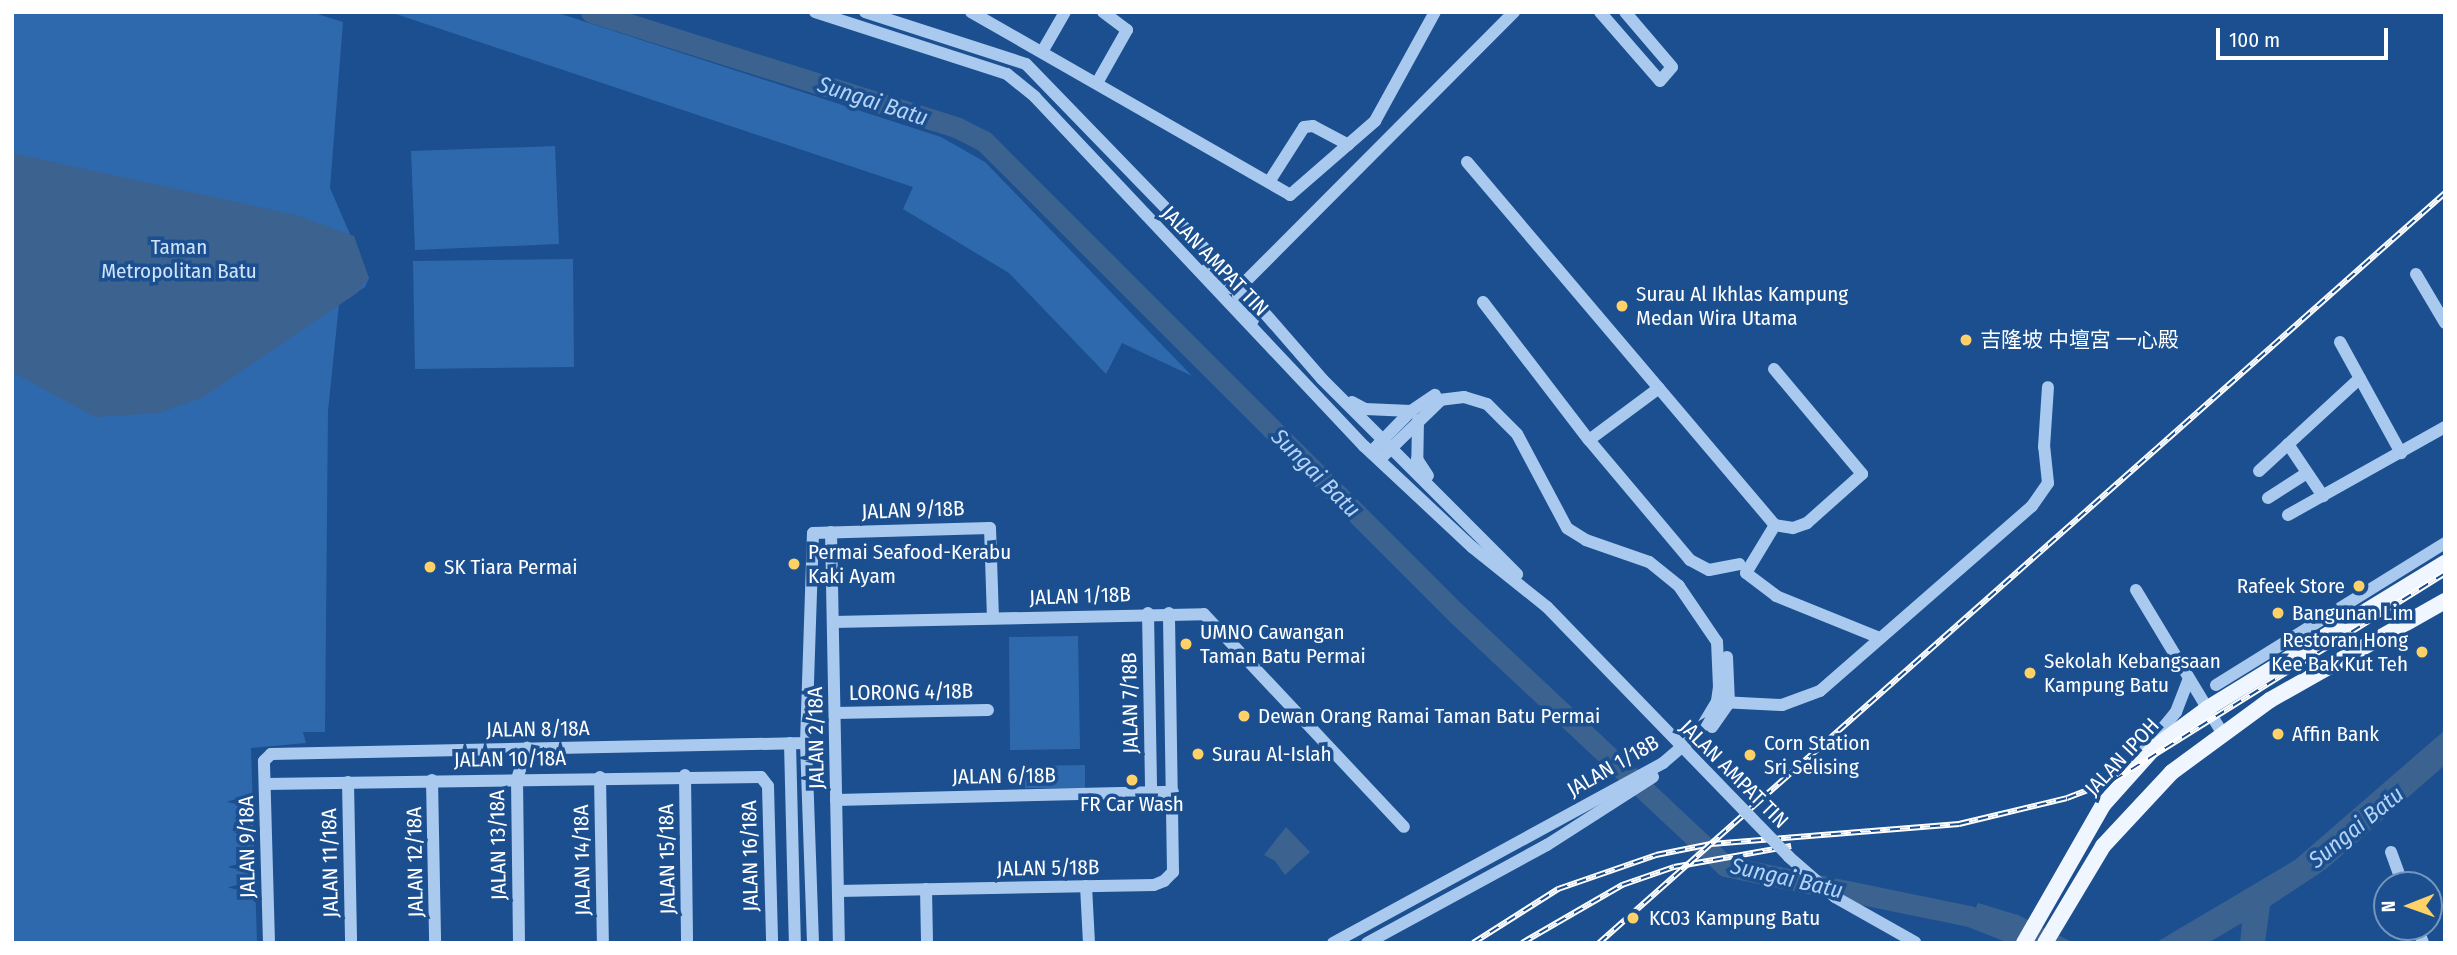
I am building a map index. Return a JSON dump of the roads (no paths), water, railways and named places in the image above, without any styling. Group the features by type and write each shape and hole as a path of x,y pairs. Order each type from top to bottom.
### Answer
{"main road":[{"name":"JALAN IPOH","path":"2024,943 2103,805 2154,748 2208,708 2258,680 2445,563"},
{"path":"2045,943 2059,916 2111,835 2172,772 2223,734 2340,658 2445,601"}],"street":[{"name":"JALAN AMPAT TIN","path":"815,12 1007,74 1035,97 1375,456 1472,547 1547,607"},
{"name":"JALAN AMPAT TIN","path":"865,12 1026,64 1241,286 1309,364 1387,444 1455,508 1789,857 1835,897 1917,942"},
{"path":"971,12 1290,195 1375,121 1435,12"},
{"path":"1042,52 1065,12"},
{"path":"1097,83 1127,30 1103,12"},
{"path":"1180,253 1231,288 1241,286 1514,12"},
{"path":"1600,12 1660,81 1672,68 1625,12"},
{"path":"1269,183 1304,127 1313,126 1348,145"},
{"path":"1467,162 1775,525 1793,528 1807,523 1862,474 1774,369"},
{"path":"2416,274 2445,323"},
{"path":"1241,286 1240,300 1271,347"},
{"path":"1483,302 1589,440 1698,567 1739,564"},
{"path":"2340,342 2401,453"},
{"path":"1309,364 1357,406 1415,415"},
{"path":"2259,471 2360,378"},
{"path":"1375,456 1415,415 1448,397 1473,398 1494,409 1517,434 1567,528 1586,540 1649,562 1690,599 1717,642 1723,702 1769,706 1805,699 1820,691 2043,494 2048,478 2044,447 2048,387"},
{"path":"1589,440 1659,388"},
{"path":"1415,415 1417,458 1455,508"},
{"path":"2288,515 2445,427"},
{"path":"2288,444 2323,496"},
{"path":"2267,498 2307,473"},
{"path":"1775,525 1746,573 1776,596 1880,638"},
{"name":"JALAN 9/18B","path":"831,531 990,528 993,617"},
{"name":"JALAN 2/18A","path":"813,943 806,743 813,535 831,531 839,943"},
{"path":"2216,685 2445,543"},
{"path":"2136,590 2223,734"},
{"name":"JALAN 1/18B","path":"833,622 1148,613 1204,614 1404,827"},
{"name":"JALAN 7/18B","path":"1148,613 1151,792"},
{"name":"JALAN 7/18B","path":"1169,613 1173,792"},
{"path":"2189,678 2216,685 2258,680"},
{"path":"2103,805 2176,712 2189,678"},
{"name":"JALAN 1/18B","path":"1333,943 1665,766 1698,733 1723,702"},
{"name":"LORONG 4/18B","path":"835,713 988,710"},
{"name":"JALAN 2/18A","path":"790,743 795,943"},
{"name":"JALAN 8/18A","path":"271,754 806,743"},
{"name":"JALAN 13/18A","path":"519,943 517,779 527,748"},
{"name":"JALAN 9/18A","path":"269,943 264,761 271,754"},
{"name":"JALAN 15/18A","path":"685,775 687,943"},
{"name":"JALAN 10/18A","path":"265,784 756,775"},
{"name":"JALAN 16/18A","path":"756,775 768,786 772,943"},
{"name":"JALAN 14/18A","path":"600,777 603,943"},
{"name":"JALAN 12/18A","path":"432,780 435,943"},
{"name":"JALAN 11/18A","path":"348,782 351,943"},
{"name":"JALAN 6/18B","path":"836,800 1173,792"},
{"name":"JALAN 5/18B","path":"838,891 1154,884 1173,872 1173,792"},
{"name":"JALAN 1/18B","path":"1367,943 1552,842 1600,803"},
{"path":"1543,830 1552,842"},
{"path":"2391,852 2398,871"},
{"path":"1086,886 1089,943"},
{"path":"926,890 927,943"}],"water":[{"path":"12,153 296,215 354,236 369,278 357,293 202,398 159,413 95,417 12,372"},
{"path":"2445,730 2445,765 2326,869 2270,906 2265,943 2240,943 2242,923 2208,943 2155,943 2295,860"},
{"path":"1286,827 1310,852 1285,875 1275,861 1264,855"},
{"path":"1978,903 2018,915 2074,943 2022,943 1973,913"}],"waterway":[{"name":"Sungai Batu","path":"591,12 958,128 984,141 1457,614 1725,866 1969,916 2013,933"}],"railway":[{"path":"1599,943 2445,193"},
{"path":"1473,943 1558,889 1656,855 1711,844 1959,824 2067,798 2114,780 2445,573"},
{"path":"1522,943 1622,885 1674,867 1791,846"}],"place":[{"name":"Surau Al Ikhlas Kampung Medan Wira Utama","path":"1622,306"},
{"name":"吉隆坡 中壇宮 一心殿","path":"1966,340"},
{"name":"Permai Seafood-Kerabu Kaki Ayam","path":"794,564"},
{"name":"SK Tiara Permai","path":"430,567"},
{"name":"Rafeek Store","path":"2359,586"},
{"name":"Bangunan Lim","path":"2278,613"},
{"name":"UMNO Cawangan Taman Batu Permai","path":"1186,644"},
{"name":"Restoran Hong Kee Bak Kut Teh","path":"2422,652"},
{"name":"Sekolah Kebangsaan Kampung Batu","path":"2030,673"},
{"name":"Dewan Orang Ramai Taman Batu Permai","path":"1244,716"},
{"name":"Affin Bank","path":"2278,734"},
{"name":"Surau Al-Islah","path":"1198,754"},
{"name":"Corn Station Sri Selising","path":"1750,755"},
{"name":"FR Car Wash","path":"1132,780"},
{"name":"KC03 Kampung Batu","path":"1633,918"}],"park label":[{"name":"Taman Metropolitan Batu","path":"179,259"}]}
